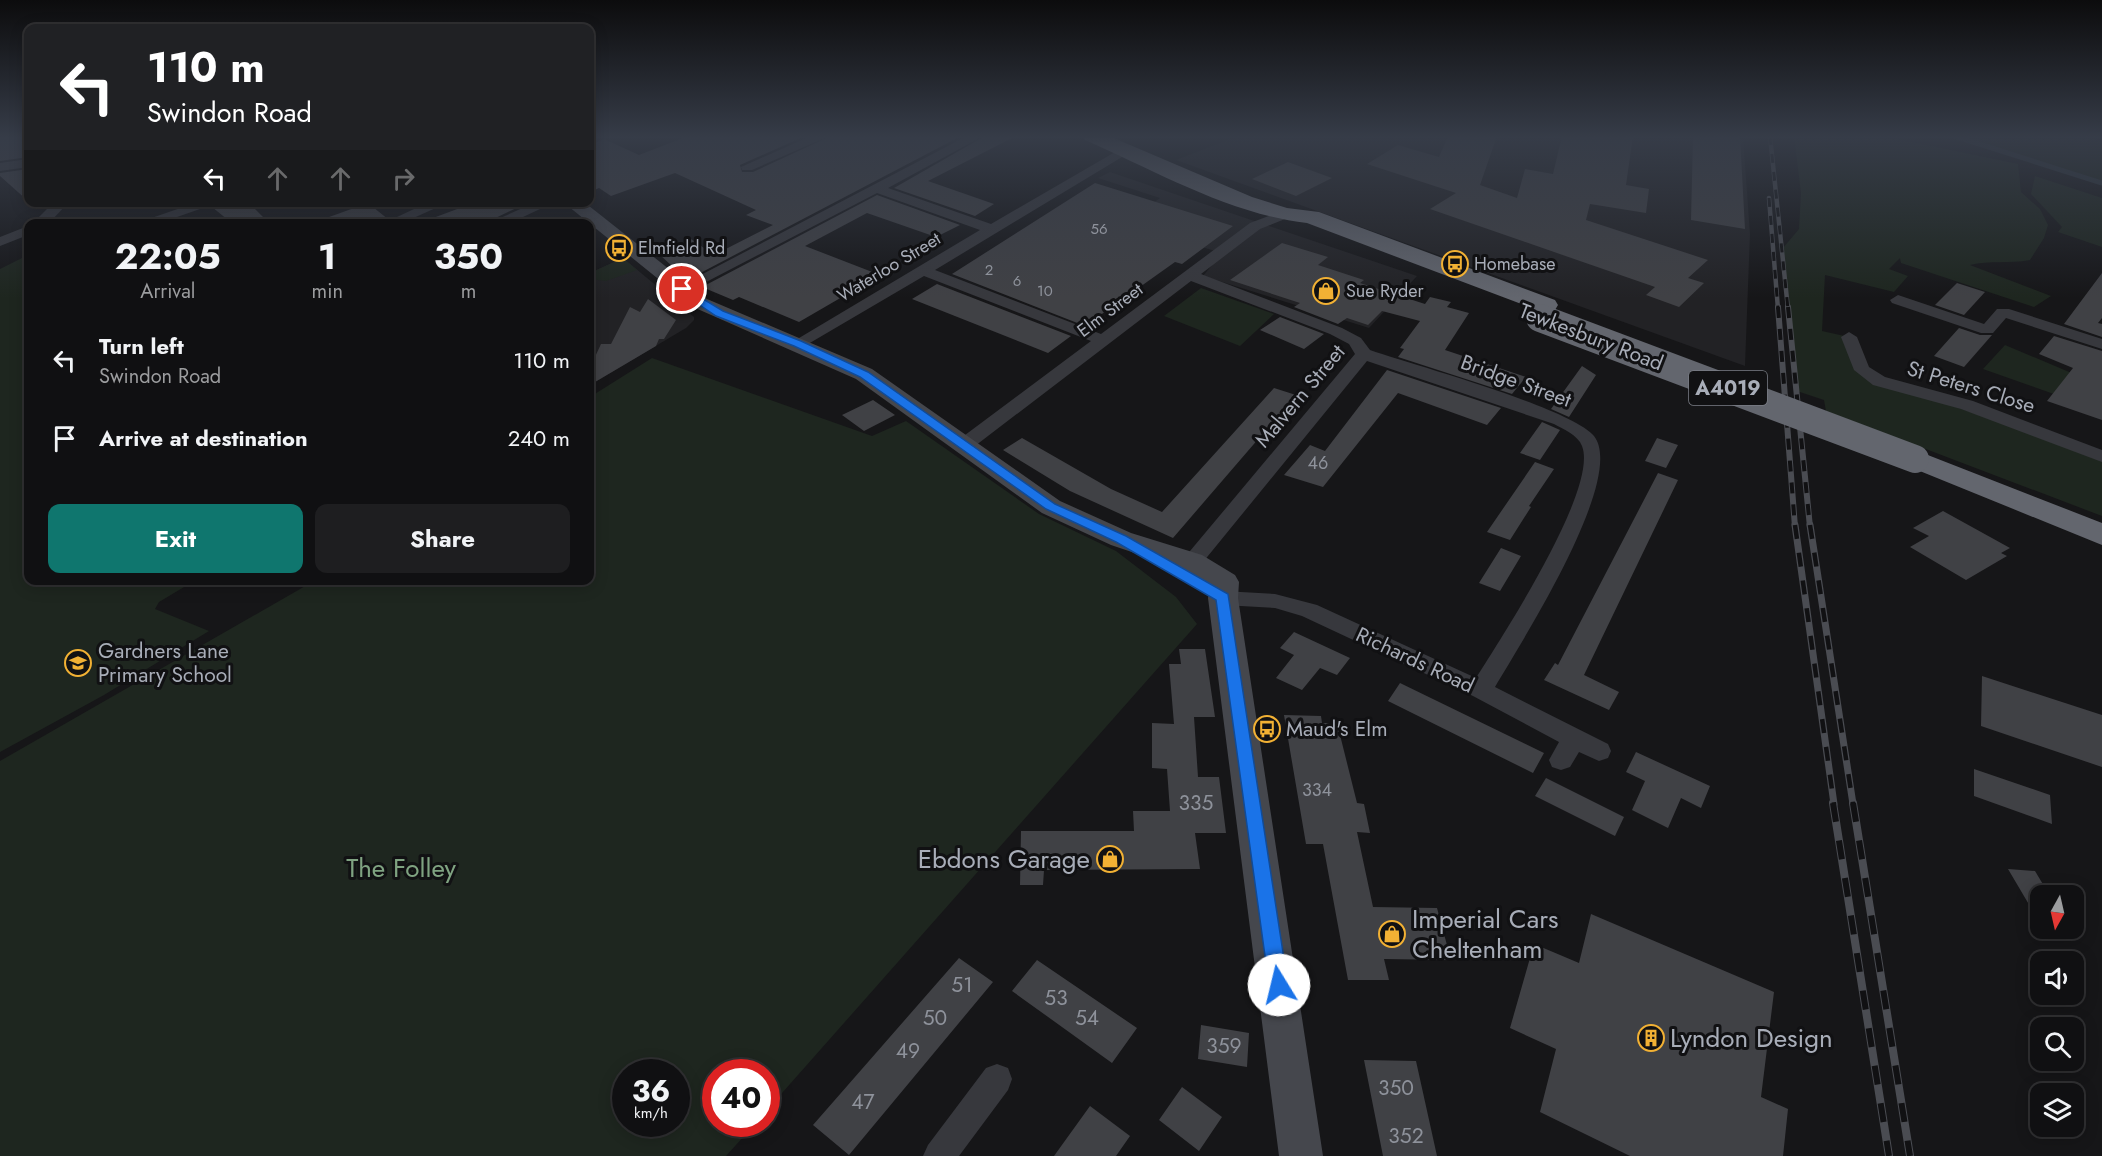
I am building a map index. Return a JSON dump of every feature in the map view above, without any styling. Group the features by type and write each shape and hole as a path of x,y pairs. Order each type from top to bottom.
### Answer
{"highway":[{"name":"Tewkesbury Road","path":"1216,190 1244,202 1285,214 1298,225 1543,312 1918,453 2102,516"},
{"name":"Tewkesbury Road","path":"1918,453 2102,535"}],"street":[{"path":"682,289 872,190"},
{"path":"881,190 990,229"},
{"name":"Waterloo Street","path":"797,344 1058,190"},
{"path":"44,219 58,207"},
{"path":"159,219 199,207"},
{"path":"404,217 430,207"},
{"path":"506,219 536,207"},
{"path":"577,207 588,219"},
{"path":"180,213 187,219"},
{"name":"Elm Street","path":"964,445 1255,226 1285,214"},
{"path":"594,226 682,289 720,313 864,374 1051,507 1121,539 1223,598"},
{"path":"0,242 24,232"},
{"path":"922,270 1102,340"},
{"name":"Malvern Street","path":"1189,275 1336,331 1355,341 1364,354 1192,562"},
{"path":"1898,300 1988,330 2003,312 2102,344"},
{"name":"St Peters Close","path":"1849,337 1862,370 1879,381 1967,405 2102,456"},
{"name":"Bridge Street","path":"1364,354 1554,417 1577,430 1591,446 1593,454 1591,472 1573,526 1481,690"},
{"path":"1121,539 1192,562 1225,582 1223,598 1301,1156"},
{"name":"Richards Road","path":"1223,598 1275,601 1309,610 1481,690 1599,751"},
{"path":"1561,760 1574,738"},
{"path":"939,1156 997,1079"}],"shaded area":[{"path":"1135,190 1163,190 1417,276 1369,328 1203,276 1222,253 1124,224 1160,198"},
{"path":"1259,190 1747,190 1750,234 1745,366"},
{"path":"623,258 694,317 694,320 686,328 594,383 594,271"}],"green space":[{"path":"1801,190 2021,190 2040,209 2048,225 2044,238 2030,260 1970,265 2051,296 2034,307 1901,263 1900,258 1889,269 1908,276 1894,292 1825,275 1822,331 1849,337 1856,360 1893,386 2102,456 2102,516 1826,411 1824,400 1797,391 1783,248 1799,229"},
{"path":"2032,190 2077,190 2102,198 2102,247 2058,232 2062,227 2031,194"},
{"name":"Gardners Lane Primary School","path":"24,257 24,585 187,585 159,602 155,609 209,631 104,695 0,752 0,269"},
{"path":"623,258 637,270 606,281 594,280 594,271"},
{"path":"1201,288 1274,314 1240,346 1164,316"},
{"path":"2005,345 2081,377 2065,398 1983,369"},
{"name":"The Folley","path":"652,358 872,436 906,421 1039,514 1116,551 1176,597 1197,624 780,1095 780,1059 702,1059 702,1137 743,1137 726,1156 0,1156 0,761 307,585 594,585 594,394"}],"building":[{"path":"16,190 24,190 24,197"},
{"path":"602,190 628,190 611,196"},
{"path":"712,190 858,190 687,280 659,254 691,239 714,255 773,225 746,215 756,210"},
{"path":"900,190 954,190 994,204 975,216"},
{"path":"1084,190 1117,190 1233,226 1182,264 1175,262 1085,326 952,274"},
{"path":"1280,190 1308,190 1296,196"},
{"path":"1447,190 1494,190 1517,198 1519,190 1649,190 1646,213 1590,204 1586,220 1708,260 1688,278 1704,283 1679,307 1646,295 1655,287 1430,209 1456,193"},
{"path":"1692,190 1743,190 1745,229 1691,220"},
{"path":"877,195 960,225 936,237 867,213 805,246 880,275 799,322 739,297 733,300 702,287"},
{"path":"212,207 253,207 265,219 227,219"},
{"path":"357,207 373,207 388,219 324,219"},
{"path":"463,207 519,207 493,219 430,219"},
{"path":"1282,243 1328,257 1318,265 1364,280 1360,283 1425,304 1430,297 1451,302 1447,307 1469,313 1445,350 1526,377 1512,394 1398,357 1404,349 1400,348 1420,321 1382,311 1368,325 1347,318 1338,324 1294,307 1300,303 1230,280"},
{"path":"2102,273 2102,318 2098,323 2102,324 2102,337 2064,324"},
{"path":"1957,283 1985,292 1964,315 1935,305"},
{"path":"937,284 1071,336 1048,353 912,299"},
{"path":"648,299 676,320 664,339 659,339 656,346 594,383 594,359 601,344 611,344 630,307 640,312"},
{"path":"1280,317 1324,334 1304,349 1260,330"},
{"path":"1959,328 1980,335 1992,335 1964,367 1934,356"},
{"path":"2054,336 2102,351 2102,420 2047,401 2073,368 2039,354"},
{"path":"1582,366 1596,375 1569,417 1551,409"},
{"path":"1387,370 1501,408 1487,425 1398,393 1323,487 1284,475 1310,445 1325,451"},
{"path":"1274,388 1296,395 1173,538 1070,491 1003,450 1022,438 1111,489 1162,512"},
{"path":"873,400 895,415 864,431 842,415"},
{"path":"1542,422 1560,430 1540,460 1520,453"},
{"path":"1657,438 1678,445 1666,468 1645,461"},
{"path":"1535,462 1554,469 1510,540 1487,532"},
{"path":"1658,473 1678,480 1584,675 1619,692 1609,710 1544,680 1555,663 1558,665"},
{"path":"1943,511 2010,548 2001,553 2007,556 1966,580 1910,547 1929,536 1913,528"},
{"path":"1501,548 1521,556 1500,591 1479,583"},
{"path":"1294,632 1350,658 1337,675 1320,668 1302,690 1276,678 1294,655 1280,648"},
{"path":"1179,649 1205,649 1215,717 1194,717 1198,777 1219,777 1226,833 1195,833 1200,869 1044,870 1043,885 1020,885 1021,831 1134,831 1133,811 1170,811 1167,769 1152,768 1152,723 1174,724 1169,664 1181,664"},
{"path":"1982,676 2102,715 2102,767 1981,726"},
{"path":"1400,683 1544,753 1533,773 1388,701"},
{"path":"1284,715 1321,716 1322,723 1337,723 1357,803 1364,804 1370,833 1357,832 1373,907 1437,908 1451,960 1384,959 1389,980 1348,980 1323,844 1306,844"},
{"path":"1636,752 1710,786 1701,808 1681,798 1668,828 1632,810 1645,781 1626,772"},
{"path":"1974,769 2050,795 2052,824 1974,796"},
{"path":"1546,778 1624,817 1615,836 1535,796"},
{"path":"2008,869 2035,871 2043,885 2030,885 2030,906"},
{"name":"Lyndon Design","path":"1591,914 1774,992 1761,1097 1788,1109 1783,1156 1630,1156 1540,1112 1556,1049 1510,1028 1534,944 1579,963"},
{"path":"959,958 993,982 849,1155 813,1125"},
{"path":"1037,960 1137,1028 1112,1063 1012,991"},
{"path":"1201,1025 1249,1033 1247,1067 1198,1059"},
{"path":"1364,1060 1416,1061 1437,1156 1383,1156"},
{"path":"1182,1087 1222,1117 1199,1151 1159,1120"},
{"path":"1090,1106 1130,1136 1116,1156 1054,1156"}],"railway":[{"path":"1776,190 1788,309"},
{"path":"1769,198 1778,309"},
{"path":"1778,307 1795,527"},
{"path":"1788,307 1810,527"},
{"path":"1795,525 1834,804"},
{"path":"1810,525 1853,804"},
{"path":"1833,803 1889,1156"},
{"path":"1853,803 1910,1156"}],"place":[{"name":"Elmfield Rd","path":"619,248"},
{"name":"Homebase","path":"1455,264"},
{"name":"Sue Ryder","path":"1326,291"},
{"name":"Gardners Lane Primary School","path":"78,663"},
{"name":"Maud's Elm","path":"1267,729"},
{"name":"Ebdons Garage","path":"1110,859"},
{"name":"Imperial Cars Cheltenham","path":"1392,934"},
{"name":"Lyndon Design","path":"1651,1038"}],"route":[{"path":"682,289 700,303 720,313 864,374 1051,507 1121,539 1136,550 1223,598 1279,985"}]}
